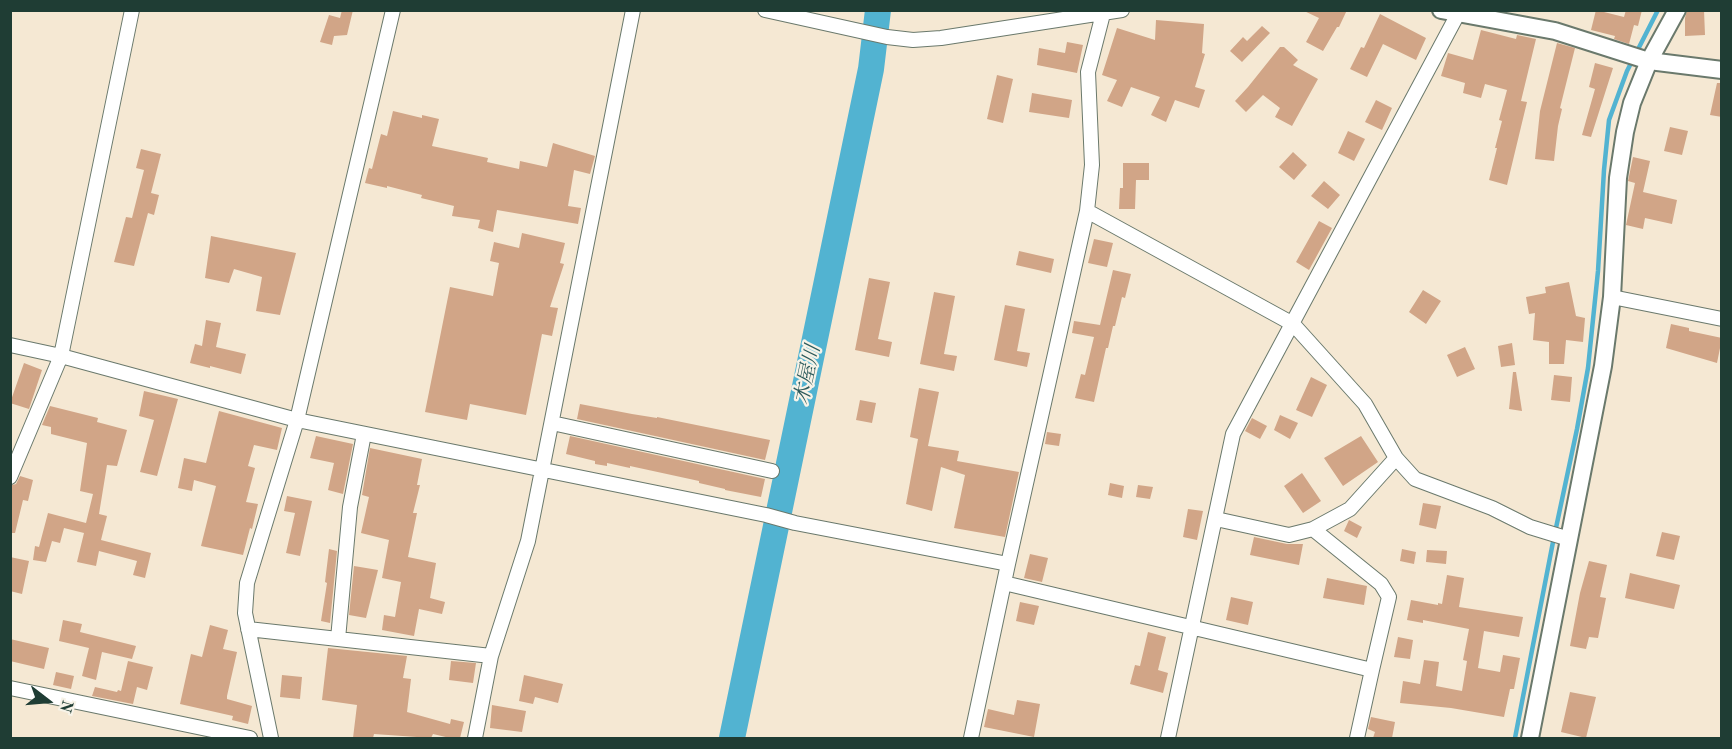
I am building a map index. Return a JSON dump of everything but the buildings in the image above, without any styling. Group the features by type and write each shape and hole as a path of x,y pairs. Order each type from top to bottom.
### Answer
{"street":[{"path":"10,477 61,356 132,10"},
{"path":"271,738 245,613 247,583 297,420 393,10"},
{"path":"475,738 491,656 528,541 633,10"},
{"path":"765,10 887,37 913,40 941,38 1122,10"},
{"path":"1441,10 1555,31 1649,61 1722,70"},
{"path":"1530,738 1603,366 1612,297 1620,157 1632,104 1649,61 1677,10"},
{"path":"971,738 1087,211 1092,165 1088,72 1103,12"},
{"path":"1168,738 1233,434 1459,12"},
{"path":"1087,211 1293,324 1365,404 1396,458 1415,479 1492,508 1530,527 1569,539"},
{"path":"1612,297 1722,319"},
{"path":"10,345 61,356 297,420 766,515 795,523 1008,564"},
{"path":"552,423 772,471"},
{"path":"338,639 350,507 364,434"},
{"path":"1216,519 1289,534 1313,529 1350,509 1396,458"},
{"path":"1313,529 1381,584 1389,597 1357,738"},
{"path":"1004,583 1372,670"},
{"path":"248,629 491,656"},
{"path":"10,688 202,734 250,738"}],"waterway":[{"name":"木屋川","path":"732,738 871,69 878,10"},
{"path":"1515,738 1588,368 1609,120 1627,71 1658,10"}]}
